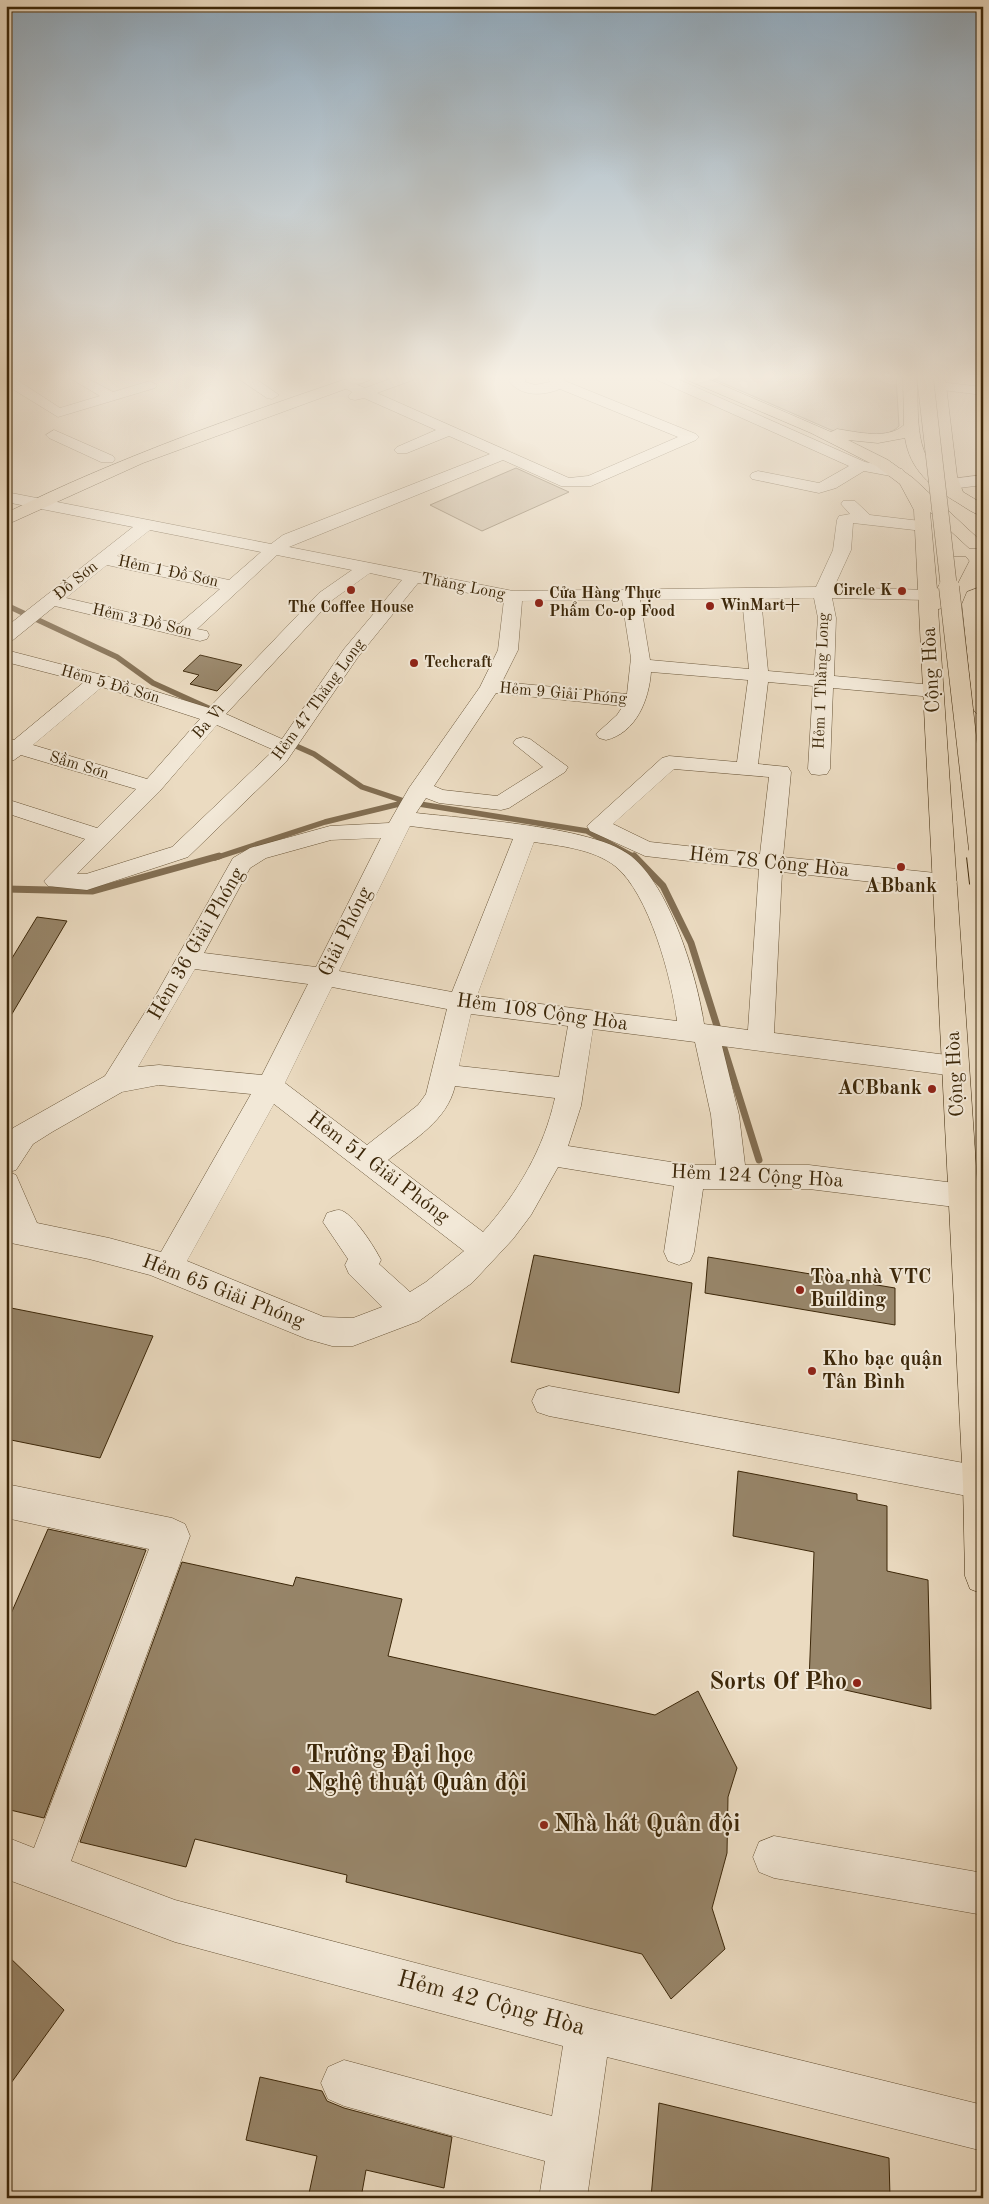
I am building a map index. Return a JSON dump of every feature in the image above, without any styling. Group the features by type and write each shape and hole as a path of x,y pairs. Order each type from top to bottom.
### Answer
{"main road":[{"path":"8,499 55,480"},
{"path":"6,520 36,504 92,480"},
{"name":"Cộng Hòa","path":"904,480 920,503 923,526 963,1196 976,1293 983,1576"},
{"path":"905,480 975,552"},
{"path":"938,480 983,511"},
{"path":"944,480 983,883"},
{"path":"952,480 954,490"},
{"path":"927,584 975,552"},
{"path":"929,621 975,552"},
{"path":"983,591 973,596 970,604 983,709"}],"street":[{"path":"183,631 273,550 289,539 439,480"},
{"path":"560,480 567,483 594,480"},
{"path":"776,480 813,488 830,485 838,480"},
{"path":"954,490 983,480"},
{"path":"830,485 861,517 868,520 923,526"},
{"name":"Thăng Long","path":"8,499 513,596 874,592 927,584"},
{"path":"822,593 842,550 846,520 861,517"},
{"name":"Đồ Sơn","path":"6,636 22,618 53,600 146,525"},
{"name":"Hẻm 1 Đồ Sơn","path":"104,559 233,586"},
{"name":"Ba Vì","path":"56,881 151,787 218,710 325,597 366,568"},
{"name":"Hẻm 47 Thăng Long","path":"56,881 87,882 180,852 265,773 288,745 351,653 413,577"},
{"name":"Hẻm 1 Thăng Long","path":"819,769 827,618 822,593"},
{"path":"751,594 759,675 747,769 780,772 771,863 760,1042"},
{"path":"606,734 621,724 636,701 640,665 630,595"},
{"name":"Giải Phóng","path":"168,1268 270,1086 401,821 420,788 490,687 508,650 513,596"},
{"name":"Hẻm 3 Đồ Sơn","path":"53,600 202,635"},
{"name":"Hẻm 5 Đồ Sơn","path":"6,656 218,710 288,745"},
{"path":"640,665 933,691"},
{"path":"10,749 99,680"},
{"name":"Hẻm 9 Giải Phóng","path":"490,687 636,701"},
{"path":"420,788 439,796 501,803 557,767 523,743"},
{"name":"Sầm Sơn","path":"10,749 151,787"},
{"name":"Hẻm 78 Cộng Hòa","path":"747,769 669,762 598,826 645,849 944,882"},
{"path":"6,806 101,838"},
{"name":"Hẻm 36 Giải Phóng","path":"115,1083 188,960 236,869 249,857 330,833 401,821 526,834 572,841 604,851 622,861 634,871 644,885 683,978 725,1116 732,1177"},
{"path":"368,1160 428,1113 439,1096 460,1003 526,834"},
{"name":"Hẻm 108 Cộng Hòa","path":"188,960 325,977 460,1003 955,1066"},
{"path":"338,1222 366,1260 360,1265 408,1311 465,1270 485,1250 523,1204 551,1154 570,1089 582,1019"},
{"path":"445,1074 570,1089"},
{"path":"6,1162 23,1136 115,1083 158,1075 270,1086"},
{"name":"Hẻm 51 Giải Phóng","path":"270,1086 485,1250"},
{"name":"Hẻm 124 Cộng Hòa","path":"551,1154 690,1176 819,1178 963,1196"},
{"path":"679,1252 690,1176"},
{"path":"6,1183 16,1232"},
{"name":"Hẻm 65 Giải Phóng","path":"16,1232 94,1248 168,1268 300,1323 324,1330 341,1333 360,1331 408,1311"},
{"path":"549,1401 980,1482"},
{"path":"6,1501 172,1536 25,1866"},
{"path":"774,1857 983,1894"},
{"name":"Hẻm 42 Cộng Hòa","path":"25,1866 175,1921 588,2030 983,2128"},
{"path":"563,2198 588,2030"},
{"path":"344,2083 570,2144"}],"shaded area":[{"path":"488,480 542,480 569,492 482,531 430,505"}],"building":[{"path":"200,655 242,665 217,691 190,684 199,675 183,671"},
{"path":"37,917 67,921 6,1024 6,968"},
{"path":"534,1255 692,1283 679,1393 511,1362"},
{"name":"Tòa nhà VTC Building","path":"708,1257 895,1288 895,1325 705,1293"},
{"path":"6,1307 153,1336 100,1458 6,1439"},
{"path":"738,1471 857,1494 857,1500 887,1506 887,1571 928,1580 931,1709 809,1682 814,1552 733,1536"},
{"path":"48,1529 146,1550 44,1818 6,1809 6,1625"},
{"path":"182,1562 293,1586 296,1577 402,1599 388,1656 655,1715 698,1691 737,1768 728,1797 727,1853 712,1908 725,1949 671,1999 642,1954 346,1882 347,1875 195,1839 186,1867 80,1842"},
{"path":"6,1954 64,2010 6,2090"},
{"path":"260,2077 322,2091 327,2101 344,2108 452,2137 444,2188 366,2170 361,2198 308,2198 317,2156 246,2140"},
{"path":"659,2103 889,2158 890,2198 651,2198"}],"waterway":[{"path":"6,605 117,657 153,683 217,712"},
{"path":"287,742 314,754 362,787 407,802"},
{"path":"215,858 325,822 407,802"},
{"path":"407,802 587,831 636,858"},
{"path":"6,889 93,891 219,856"},
{"path":"636,858 663,886 691,943 759,1160"}],"place":[{"name":"The Coffee House","path":"351,590"},
{"name":"Circle K","path":"902,591"},
{"name":"Cửa Hàng Thực Phẩm Co-op Food","path":"539,603"},
{"name":"WinMart+","path":"710,606"},
{"name":"Techcraft","path":"414,663"},
{"name":"ABbank","path":"901,867"},
{"name":"ACBbank","path":"932,1089"},
{"name":"Tòa nhà VTC Building","path":"800,1290"},
{"name":"Kho bạc quận Tân Bình","path":"812,1371"},
{"name":"Sorts Of Pho","path":"857,1683"},
{"name":"Trường Đại học Nghệ thuật Quân đội","path":"296,1770"},
{"name":"Nhà hát Quân đội","path":"544,1825"}]}
